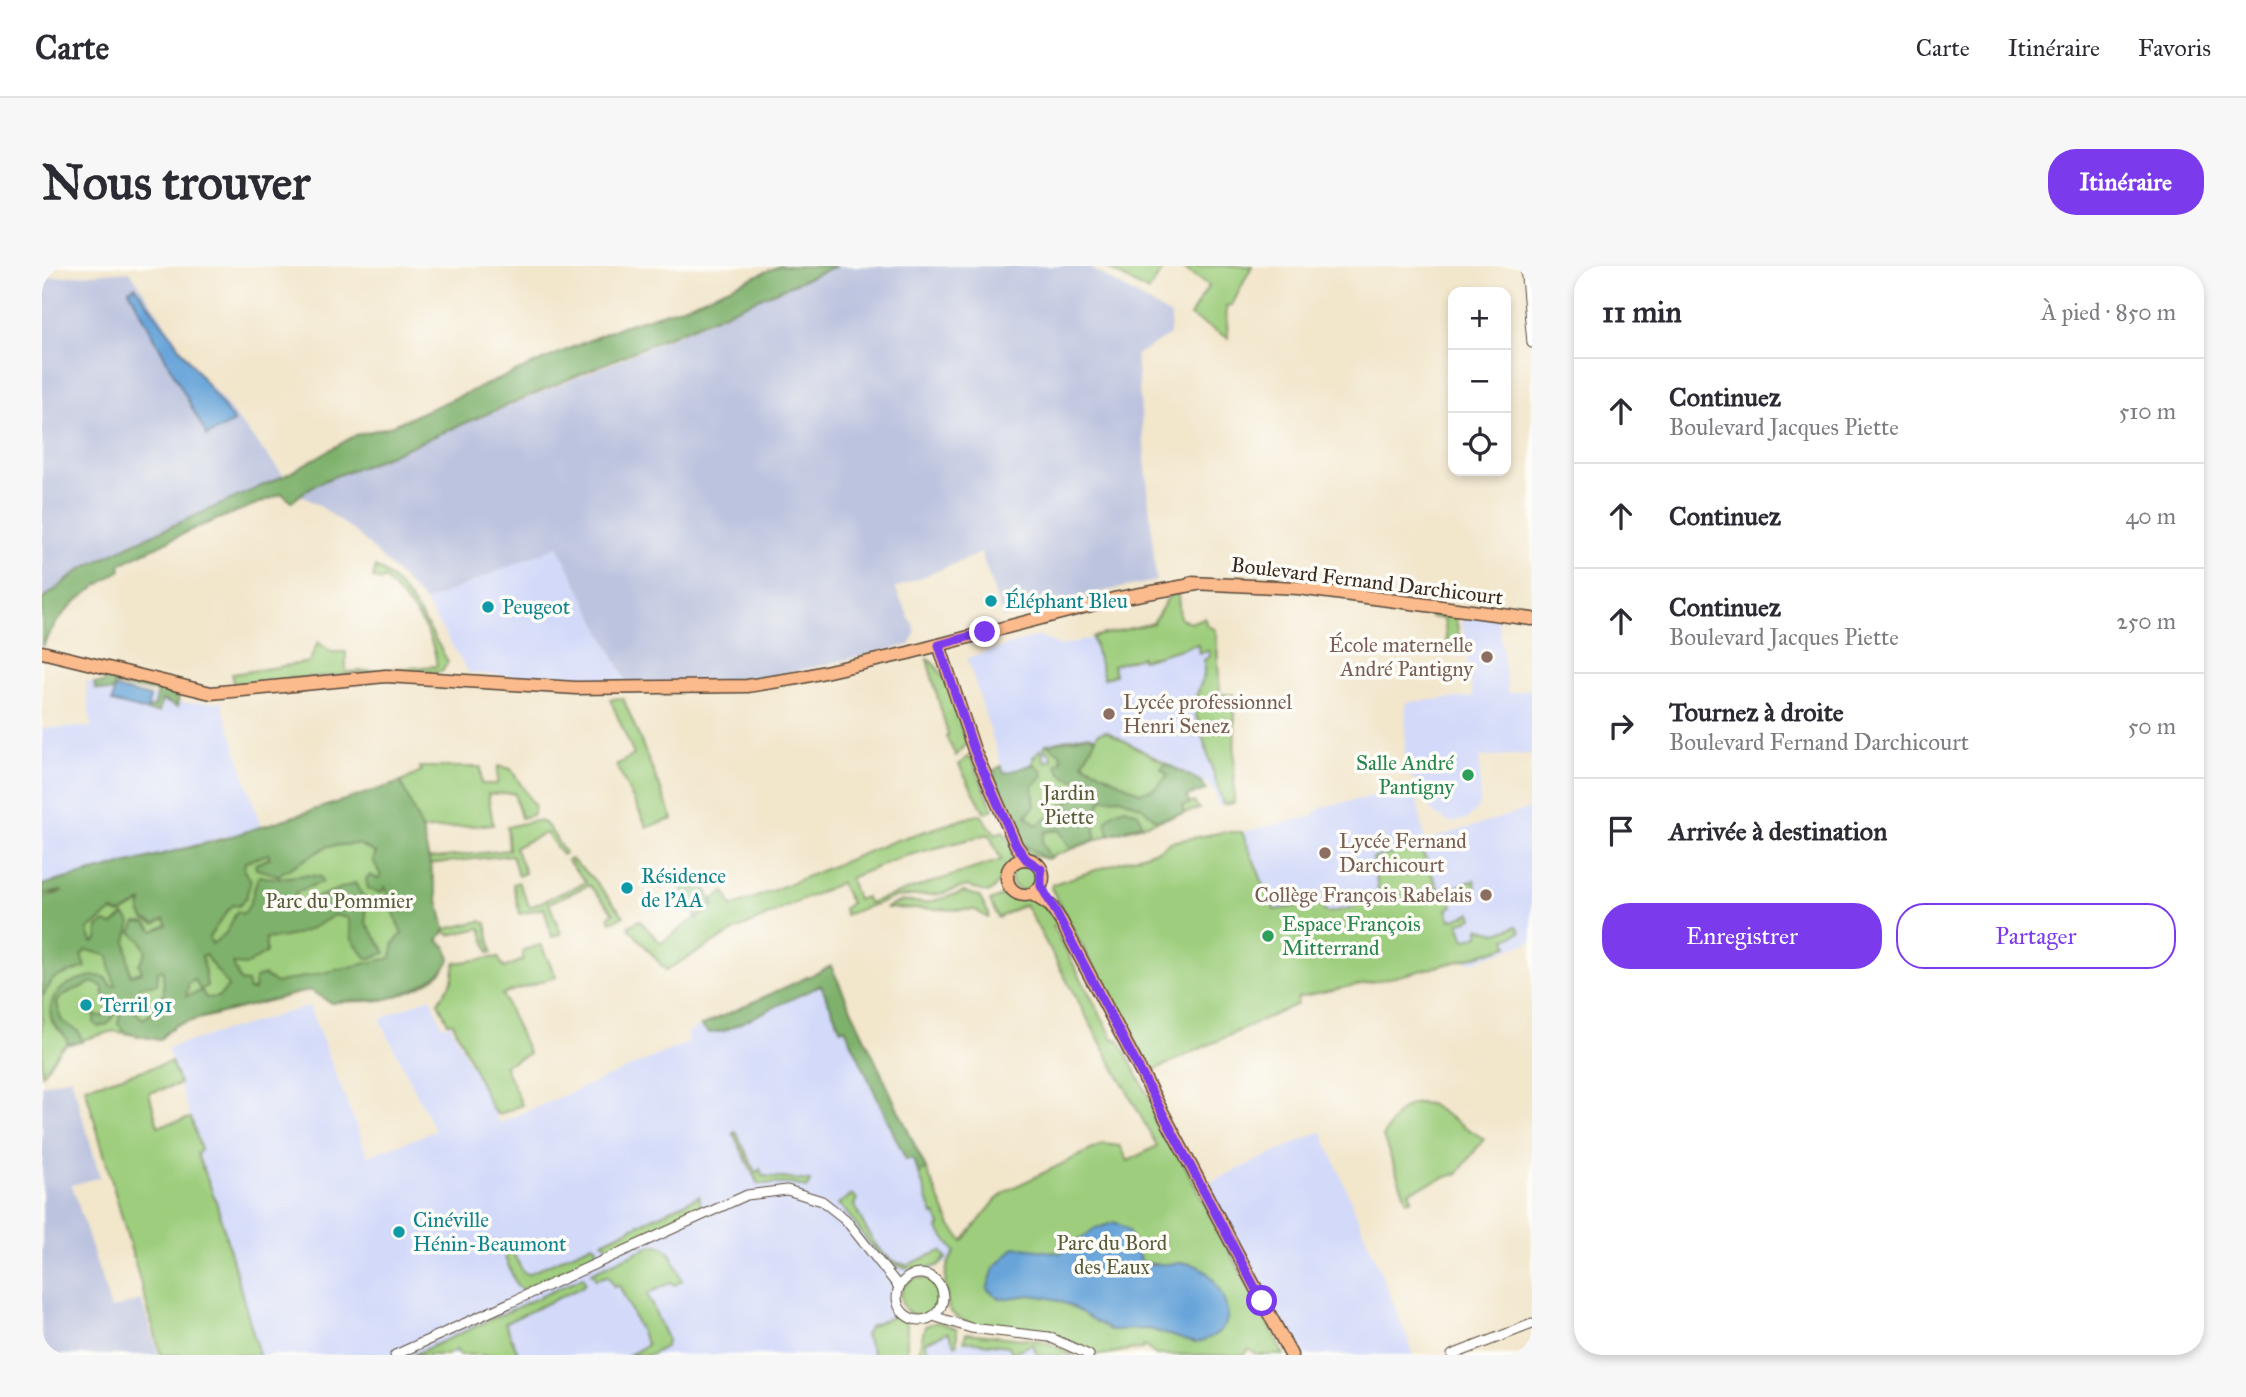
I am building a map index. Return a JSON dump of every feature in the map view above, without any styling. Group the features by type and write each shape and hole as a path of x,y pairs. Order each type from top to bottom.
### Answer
{"main road":[{"name":"Boulevard Fernand Darchicourt","path":"42,652 200,692 300,688 346,680 363,683 435,679 576,688 747,686 798,678 935,646 1127,596 1197,584 1298,588 1532,619"},
{"path":"935,646 974,750 1016,845 1020,861"},
{"path":"1020,861 1007,872 1010,888 1020,895 1036,890"},
{"path":"1020,861 1041,869 1036,890"},
{"path":"1036,890 1056,912 1111,1012 1291,1355"}],"street":[{"path":"1525,266 1532,343"},
{"path":"395,1355 738,1199 766,1190 797,1191 829,1206 845,1219 899,1287"},
{"path":"885,1268 909,1277 925,1274 934,1278 942,1290 942,1303 955,1322"},
{"path":"909,1277 899,1287 897,1299 904,1313 919,1320 933,1315 942,1303"},
{"path":"933,1315 981,1330 1039,1334 1089,1355"},
{"path":"1452,1355 1532,1324"}],"shaded area":[{"path":"836,266 1087,266 1171,316 1170,335 1136,355 1156,581 1080,596 1003,618 981,553 895,588 916,631 910,645 761,679 627,683 558,546 425,602 359,535 299,494 325,479 364,466 613,363"},
{"path":"130,271 191,362 284,476 80,570 42,600 42,278"},
{"path":"558,546 627,683 469,673 425,602"},
{"name":"Lycée professionnel Henri Senez","path":"1178,594 1180,619 1192,622 1204,618 1207,625 1216,630 1220,694 1235,696 1234,803 1218,806 1214,791 1206,783 1106,731 1096,738 1079,736 1048,744 1062,760 1004,773 967,658 1039,636 1060,646 1153,623 1169,596"},
{"path":"1460,611 1497,616 1508,693 1532,689 1532,754 1480,757 1480,802 1477,809 1467,819 1450,823 1432,812 1420,784 1404,772 1406,702 1473,697"},
{"path":"86,681 183,703 221,702 261,827 42,885 42,728 91,727"},
{"path":"1409,789 1411,795 1416,794 1425,841 1532,808 1532,942 1469,963 1421,848 1380,902 1327,913 1317,903 1274,910 1242,832 1311,817 1322,807"},
{"path":"831,966 937,1196 955,1233 963,1242 946,1263 931,1270 909,1270 896,1285 895,1300 907,1322 907,1355 259,1355 216,1201 197,1153 201,1150 167,1048 309,1006 368,1156 435,1131 380,1020 431,997 442,1026 450,1024 499,1123 689,1042 686,1033"},
{"path":"71,1077 100,1177 72,1185 111,1309 141,1300 159,1355 42,1355 42,1085"},
{"path":"1322,1131 1414,1355 1297,1355 1206,1184"},
{"path":"949,1332 955,1345 964,1341 1009,1346 1033,1344 1037,1355 930,1355 925,1343"}],"green space":[{"path":"779,266 836,266 326,480 308,489 292,502 282,494 193,529 120,564 121,570 86,594 66,612 42,647 42,600 80,570 284,476 356,435 388,427 622,326 680,308"},
{"path":"1104,266 1165,266 1148,292"},
{"path":"1179,266 1252,266 1232,305 1226,307 1228,338 1190,316 1209,285"},
{"path":"375,567 397,584 426,623 448,662 442,672 384,672 233,683 232,674 309,662 318,642 331,652 346,652 346,672 437,666 431,640 419,618 384,578 381,581 373,578"},
{"path":"1178,594 1180,619 1192,622 1204,618 1207,625 1216,630 1220,694 1235,695 1234,803 1223,805 1193,705 1204,675 1204,660 1210,656 1209,651 1199,653 1198,644 1142,660 1141,657 1113,665 1115,675 1104,678 1092,637 1153,623 1169,596"},
{"path":"1430,613 1456,618 1461,649 1448,652 1444,619 1430,617"},
{"path":"927,659 947,685 961,723 967,744 956,756 946,737 948,735"},
{"path":"111,674 180,690 177,707 162,700 159,712 147,711 155,706 157,692 115,685 112,692 95,689 94,683 103,683"},
{"path":"623,698 673,819 647,827 616,765 634,755 610,699"},
{"name":"Jardin Piette","path":"1106,731 1165,763 1161,769 1168,774 1155,789 1182,806 1194,802 1199,809 1109,835 1046,859 1028,854 994,779 1033,764 1033,757 1041,749 1045,762 1052,760 1049,751 1045,752 1044,746 1047,744 1079,736 1096,737 1098,733"},
{"name":"Jardin Piette","path":"1089,735 1096,738 1083,763 1140,793 1155,788 1168,775 1161,769 1165,763 1202,782 1206,790 1187,796 1189,804 1182,806 1184,813 1156,820 1142,807 1120,798 1103,799 1095,811 1095,840 1071,849 1059,830 1045,832 1042,842 1050,858 1046,859 1024,845 994,779 994,770 1001,766 1005,773 1034,764 1042,771 1043,776 1033,786 1035,806 1026,816 1037,825 1075,796 1084,796 1091,786 1063,776 1056,765 1062,760 1060,753 1047,744"},
{"path":"967,757 972,759 993,809 985,813 959,765"},
{"name":"Parc du Pommier","path":"498,766 511,769 535,807 532,815 521,818 514,793 488,794 493,824 422,830 427,859 509,850 507,827 538,821 548,826 565,853 562,855 546,833 515,847 525,873 518,876 512,855 428,864 445,929 481,921 486,923 492,952 489,953 481,928 450,935 444,931 438,940 446,950 448,960 444,969 425,984 390,998 331,1003 310,990 175,1025 159,1040 114,1031 68,1044 60,1049 42,1075 42,885 226,838 389,788 421,772 420,767 481,767 481,784 497,784"},
{"name":"Parc du Pommier","path":"401,782 422,830 445,930 438,940 446,947 450,958 447,964 442,971 424,983 386,999 331,1003 310,990 175,1025 159,1040 126,1033 118,1024 120,1014 116,1013 108,1024 99,1027 94,1024 94,1015 103,1016 108,1008 102,986 92,982 65,995 57,1002 61,1020 79,1032 82,1042 68,1044 52,1021 50,1010 58,992 75,981 95,976 104,977 112,986 116,985 110,970 109,956 86,950 81,956 86,967 54,978 42,997 42,899 63,891 42,894 42,885 226,838","holes":["358,844 376,853 373,860 381,876 378,879 370,875 366,879 368,889 381,893 385,887 402,934 394,943 391,958 276,983 264,975 255,978 254,990 249,990 247,982 240,981 233,964 246,965 266,953 266,938 302,932 334,915 348,918 352,939 367,959 386,953 366,923 366,901 355,883 298,904 296,892 323,882 321,877 313,875 277,878 259,876 247,910 243,914 237,911 226,933 212,944 209,937 232,905 239,906 246,898 251,880 244,871 245,862 268,854 270,858 255,864 256,869 278,875 328,846","142,902 140,911 144,919 155,924 165,919 167,925 154,931 146,923 136,922 131,932 141,941 146,952 139,964 142,972 130,975 126,941 131,922 124,915 113,925 105,922 98,927 97,940 92,942 88,930 112,911 120,914","205,954 228,987 218,997 206,998 202,991 186,996 189,983 195,980 200,990 207,986 202,956","163,970 164,993 150,1005 152,1013 143,1019 135,1011 140,986 157,984 158,971"]},
{"path":"1125,808 1138,813 1142,824 1109,835 1106,820 1114,812"},
{"path":"980,814 996,834 1003,831 1011,843 1012,852 1005,872 988,893 967,886 940,894 896,897 845,915 844,908 851,903 840,883 736,930 666,970 628,927 639,920 661,943 714,905 713,899 725,892 732,907 894,841","holes":["989,834 1001,860 868,903 866,897 857,900 850,878 902,857"]},
{"name":"Espace François Mitterrand","path":"1224,832 1242,832 1274,910 1317,903 1327,913 1380,902 1373,858 1421,848 1441,895 1440,889 1459,886 1448,890 1453,906 1447,909 1451,920 1471,913 1473,918 1459,923 1465,940 1479,935 1479,928 1497,933 1517,926 1521,932 1506,939 1508,946 1456,962 1298,997 1297,1004 1150,1072 1051,888 1053,884 1160,849 1170,842"},
{"path":"571,859 593,879 624,916 611,922 609,916 614,913 589,885 549,903 561,934 552,937 544,908 520,914 513,884 518,882 530,907 586,882 567,860"},
{"path":"1024,864 1034,867 1037,877 1034,887 1024,890 1014,887 1011,877 1014,867"},
{"path":"701,877 714,905 697,919 681,889"},
{"path":"1475,880 1476,893 1465,896 1461,885"},
{"path":"964,892 979,896 989,914 988,918 975,910 885,908 902,901 926,903"},
{"name":"Parc du Bord des Eaux","path":"1008,893 1037,898 1058,923 1053,926 1114,1040 1118,1038 1284,1355 1257,1355 1249,1349 1244,1355 1156,1355 1144,1346 1141,1350 1098,1355 1038,1331 991,1328 968,1323 949,1310 945,1287 946,1272 955,1252 938,1229 940,1225 936,1214 933,1215 919,1174 926,1169 951,1226 963,1241 996,1200 1008,1190 1103,1144 1120,1146 1128,1161 1157,1146 1025,904 998,918 990,901"},
{"path":"541,945 556,977 502,994 529,1054 504,1065 522,1105 498,1115 492,1109 453,1023 448,1023 438,1002 452,981 455,963 498,957 504,968 523,960 523,950"},
{"path":"831,966 926,1169 919,1174 912,1158 906,1160 845,1028 841,1030 821,985 724,1031 709,1033 701,1026"},
{"path":"171,1062 180,1084 149,1093 158,1126 191,1118 201,1150 197,1154 216,1201 259,1355 161,1355 85,1087"},
{"path":"1418,1103 1429,1104 1484,1139 1458,1173 1409,1191 1412,1199 1407,1201 1383,1137 1405,1107"},
{"path":"736,1132 756,1173 760,1169 763,1176 810,1181 807,1188 792,1184 758,1184 733,1133"},
{"path":"852,1195 857,1199 854,1205 868,1233 888,1258 907,1265 941,1251 946,1258 930,1268 904,1268 892,1263 872,1246 838,1204"},
{"path":"699,1196 701,1208 612,1249 602,1242"},
{"path":"593,1244 597,1247 595,1256 523,1290 517,1286 504,1255 507,1251 513,1253 523,1272 528,1274"},
{"path":"652,1245 659,1245 668,1251 682,1281 674,1285 671,1282 647,1294 667,1339 666,1346 650,1355 629,1355 647,1345 619,1285 614,1287 608,1276 596,1279 591,1273"},
{"path":"583,1277 585,1283 582,1287 505,1323 519,1355 459,1355 457,1350 446,1355 413,1355"},
{"path":"920,1278 933,1284 939,1297 933,1310 920,1316 907,1310 901,1297 907,1284"},
{"path":"900,1313 907,1322 907,1355 874,1355 865,1335 869,1327"},
{"path":"937,1322 957,1329 957,1344 955,1345 948,1332 925,1342 930,1355 918,1355 925,1326"},
{"path":"966,1333 1043,1341 1075,1355 1037,1355 1033,1344 1012,1353 1009,1346 964,1341"}],"water":[{"path":"135,286 234,422 207,436 129,290"},
{"path":"115,688 150,697 147,711 112,702"},
{"path":"1115,1222 1128,1231 1141,1261 1156,1264 1192,1264 1210,1276 1224,1300 1227,1317 1226,1323 1217,1334 1195,1343 1149,1329 1110,1330 1069,1305 1050,1298 1031,1295 1001,1299 987,1289 994,1268 1015,1247 1060,1253 1095,1229"}],"place":[{"name":"Éléphant Bleu","path":"991,601"},
{"name":"Peugeot","path":"488,607"},
{"name":"École maternelle André Pantigny","path":"1487,657"},
{"name":"Lycée professionnel Henri Senez","path":"1109,714"},
{"name":"Salle André Pantigny","path":"1468,775"},
{"name":"Lycée Fernand Darchicourt","path":"1325,853"},
{"name":"Résidence de l'AA","path":"627,888"},
{"name":"Collège François Rabelais","path":"1486,895"},
{"name":"Espace François Mitterrand","path":"1268,936"},
{"name":"Terril 91","path":"86,1005"},
{"name":"Cinéville Hénin-Beaumont","path":"399,1232"}],"route":[{"path":"985,632 939,645 974,750 1016,845 1026,859 1035,862 1041,869 1041,886 1047,902 1056,912 1123,1035 1262,1301"}]}
